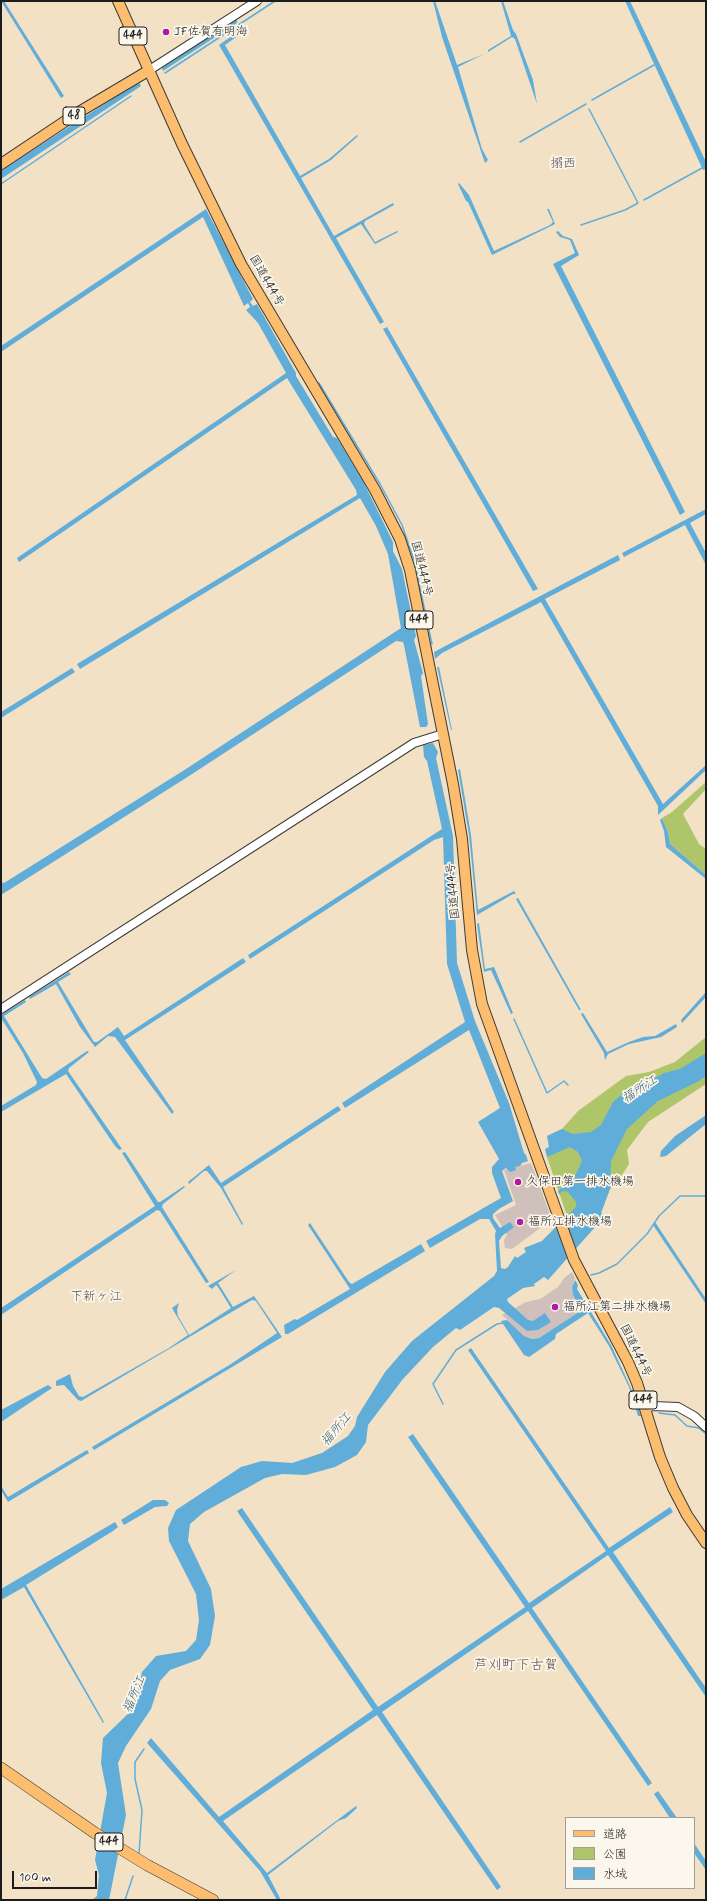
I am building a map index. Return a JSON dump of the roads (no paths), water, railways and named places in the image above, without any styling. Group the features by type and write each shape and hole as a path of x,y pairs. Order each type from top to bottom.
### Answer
{"highway":[{"name":"444","path":"1,1768 71,1818 147,1865 213,1900"}],"main road":[{"name":"国道444号","path":"118,1 184,148 241,264 379,497 400,539 410,570 425,651 443,734 462,839 472,950 482,1004 574,1260 628,1362 646,1408 660,1456 673,1488 687,1515 706,1543"},
{"name":"48","path":"1,164 79,112 148,70"}],"street":[{"path":"148,70 257,1"},
{"path":"1,1009 414,743 443,734"},
{"path":"646,1408 653,1406 678,1407 694,1416 706,1427"}],"water":[{"path":"1,1 4,1 64,96 61,98"},
{"path":"433,1 435,1 457,65 484,54 458,67 482,149 488,160 485,163 442,37"},
{"path":"501,1 503,1 533,80 537,104 515,39 512,37 488,52 488,50 511,36"},
{"path":"625,1 630,1 706,162 706,169 703,170"},
{"path":"235,19 237,20 237,23 163,71 162,68"},
{"path":"239,28 242,33 225,45 300,176 329,159 357,135 358,136 331,160 301,178 334,236 393,203 394,205 365,221 364,224 375,242 397,231 398,232 375,244 361,224 336,238 384,322 380,324 219,45 236,33 235,30"},
{"path":"139,82 141,86 1,179 1,170"},
{"path":"459,183 469,195 494,251 550,225 553,222 547,209 549,209 555,224 492,255 468,202 466,201 458,184"},
{"path":"206,209 253,299 250,302 253,306 257,304 296,373 296,376 333,437 337,438 364,483 393,542 393,551 402,569 416,636 414,640 423,673 421,676 428,724 426,727 420,727 404,645 403,642 396,641 189,776 1,895 1,882 4,883 186,769 401,628 388,554 376,526 360,498 80,669 77,664 357,495 356,490 287,378 19,562 17,558 286,373 258,323 246,310 250,307 248,303 244,306 203,217 1,352 1,346"},
{"path":"558,231 563,236 572,239 579,255 561,266 685,512 680,515 553,264 575,253 570,240 560,237 556,232"},
{"path":"387,327 538,589 533,591 383,329"},
{"path":"706,509 706,514 690,523 706,553 706,565 685,525 624,557 622,553"},
{"path":"618,555 620,560 545,599 663,804 706,765 706,770 658,815 658,806 541,602 442,653 435,659 434,652"},
{"path":"437,667 439,667 452,730 451,730"},
{"path":"72,668 75,672 1,718 1,712"},
{"name":"福所江","path":"433,743 438,752 436,758 453,836 457,963 475,1021 509,1103 524,1153 528,1161 515,1167 516,1170 510,1172 506,1168 502,1171 513,1201 493,1214 493,1218 500,1228 510,1222 514,1227 502,1236 499,1241 501,1268 505,1269 515,1256 517,1258 526,1252 524,1248 542,1241 576,1207 576,1202 568,1192 563,1191 559,1194 558,1191 575,1176 582,1161 578,1152 570,1147 547,1157 545,1149 549,1147 547,1136 562,1129 573,1134 591,1132 601,1125 613,1102 633,1085 646,1083 664,1073 680,1069 706,1053 706,1076 699,1081 658,1101 627,1129 611,1161 610,1189 601,1213 604,1217 548,1280 544,1277 534,1284 535,1286 523,1288 507,1299 508,1302 528,1320 533,1321 545,1313 551,1322 538,1330 527,1331 499,1308 494,1307 460,1330 456,1328 433,1347 403,1379 368,1425 366,1442 357,1455 335,1467 306,1475 282,1474 265,1478 204,1512 190,1524 188,1541 211,1589 215,1616 210,1645 200,1659 170,1670 160,1681 151,1709 126,1746 118,1763 126,1815 109,1900 92,1900 97,1896 99,1875 95,1860 107,1793 101,1763 103,1738 134,1708 142,1672 156,1656 186,1651 196,1640 199,1620 196,1594 169,1541 168,1528 176,1510 241,1467 262,1461 292,1463 322,1453 348,1436 355,1426 357,1417 385,1372 412,1341 494,1276 497,1271 496,1231 489,1219 480,1219 430,1248 426,1241 501,1198 492,1173 492,1167 499,1159 478,1122 500,1108 469,1030 345,1108 342,1103 465,1022 447,964 443,837 434,840 250,959 248,955 442,829 427,761 424,757 423,745"},
{"path":"460,769 471,835 478,910 514,891 516,894 513,894 477,915 469,835 458,770"},
{"path":"662,818 668,832 670,844 706,875 706,879 666,847 664,831 660,820"},
{"path":"518,898 581,1010 579,1010 516,899"},
{"path":"479,923 485,969 494,967 513,1013 511,1014 491,970 484,972 477,924"},
{"path":"243,958 246,962 125,1040 174,1112 172,1114 115,1037 108,1036 95,1047 80,1027 56,984 30,999 29,997 69,972 71,974 58,982 94,1042 97,1042 118,1027 124,1036"},
{"path":"706,992 706,997 682,1023 681,1020"},
{"path":"25,1000 26,1002 4,1016 42,1078 46,1079 87,1051 89,1052 69,1068 68,1071 122,1149 119,1150 115,1146 66,1074 1,1112 1,1106 36,1085 37,1082 23,1053 1,1018 1,1015"},
{"path":"583,1013 607,1052 643,1037 655,1036 676,1024 677,1027 661,1037 629,1044 608,1054 605,1060 604,1053 581,1014"},
{"path":"338,1106 341,1110 223,1187 243,1224 242,1225 221,1188 207,1171 204,1171 189,1184 188,1182 209,1165 221,1183"},
{"path":"706,1115 706,1124 666,1156 660,1157 661,1151 675,1136"},
{"path":"125,1152 158,1202 184,1186 185,1187 163,1204 162,1207 209,1282 206,1283 160,1211 157,1210 1,1315 1,1308 155,1206 122,1153"},
{"path":"655,1222 706,1299 706,1304 653,1225"},
{"path":"310,1223 349,1282 352,1284 421,1244 425,1251 288,1334 285,1334 284,1325 295,1319 297,1320 350,1289 308,1225"},
{"path":"236,1270 218,1283 233,1307 254,1296 282,1337 94,1450 92,1447 231,1364 277,1333 256,1301 252,1300 81,1401 78,1400 64,1385 56,1386 56,1381 70,1374 73,1386 79,1396 83,1397 169,1348 188,1335 172,1308 179,1303 177,1310 178,1316 189,1335 231,1308 216,1285 212,1289 208,1286"},
{"path":"575,1280 578,1285 577,1289 611,1345 630,1386 641,1416 638,1416 629,1387 609,1346 588,1313 556,1334 555,1339 529,1357 524,1355 501,1321 507,1320 524,1336 532,1339 539,1338 582,1310 573,1295 572,1287"},
{"path":"471,1348 609,1548 670,1507 673,1512 613,1552 706,1688 706,1697 608,1555 532,1608 652,1783 648,1786 528,1611 382,1712 501,1887 497,1890 377,1715 223,1821 267,1873 356,1806 357,1808 346,1818 338,1821 268,1875 281,1900 277,1900 260,1871 147,1743 151,1738 219,1817 373,1710 237,1511 242,1508 378,1707 525,1607 408,1437 413,1434 529,1603 606,1551 468,1350"},
{"path":"48,1385 52,1388 1,1422 1,1410"},
{"path":"87,1450 89,1453 8,1502 1,1490 1,1486 8,1497"},
{"path":"153,1500 165,1500 169,1503 167,1506 155,1507 124,1525 121,1520"},
{"path":"115,1522 118,1527 113,1531 26,1585 104,1722 103,1723 24,1587 1,1600 1,1589"},
{"path":"658,1791 676,1817 669,1817 654,1794"},
{"path":"695,1844 706,1861 706,1870 695,1854"}],"waterway":[{"path":"165,73 275,1"},
{"path":"592,100 654,65"},
{"path":"1,184 131,96"},
{"path":"520,142 586,104"},
{"path":"581,225 625,210 638,203 589,109"},
{"path":"644,200 702,168"},
{"path":"319,383 380,484 402,525 414,560 432,644"},
{"path":"514,1019 547,1093 564,1081 568,1085"},
{"path":"591,1275 599,1273 617,1264 647,1234 659,1216 680,1196 706,1196"},
{"path":"443,1404 433,1384 456,1350 497,1324 504,1323"},
{"path":"659,1413 675,1415 687,1426 699,1428 706,1434"},
{"path":"139,1854 142,1810 135,1779 135,1762 144,1749"},
{"path":"125,1900 133,1876"}],"place":[{"name":"JF佐賀有明海","path":"166,32"},
{"name":"久保田第一排水機場","path":"518,1182"},
{"name":"福所江排水機場","path":"520,1222"},
{"name":"福所江第二排水機場","path":"555,1307"}],"district":[{"name":"搦西","path":"563,164"},
{"name":"下新ヶ江","path":"96,1297"},
{"name":"芦刈町下古賀","path":"516,1666"}]}
